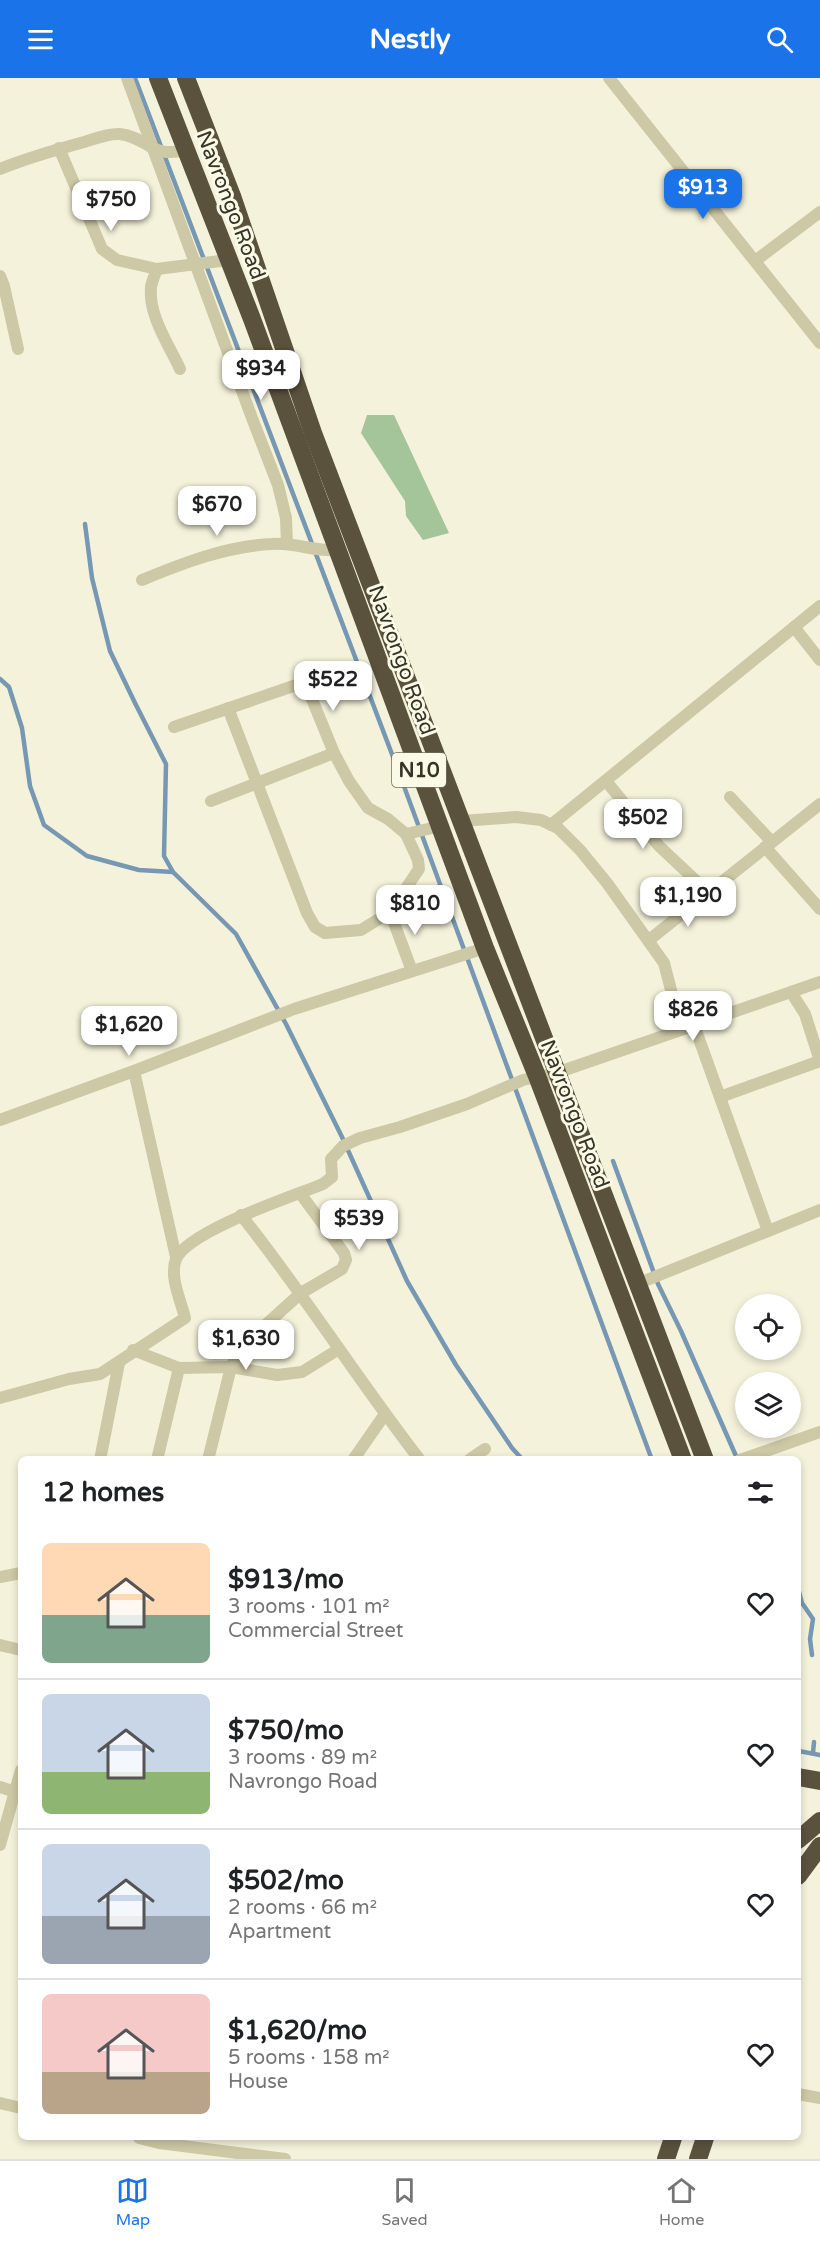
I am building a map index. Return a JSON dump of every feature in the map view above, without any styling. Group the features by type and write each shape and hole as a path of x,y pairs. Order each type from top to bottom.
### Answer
{"highway":[{"name":"Navrongo Road","path":"158,78 185,150 222,262 252,320 485,948 537,1076 681,1456"},
{"name":"Navrongo Road","path":"186,78 232,196 313,434 532,1002 556,1073 703,1456"},
{"path":"801,1778 820,1781"},
{"path":"801,1837 820,1821"},
{"path":"801,1872 820,1846"},
{"path":"666,2159 672,2140"},
{"path":"698,2159 704,2140"}],"street":[{"path":"127,78 199,265 252,418 278,485 286,518 287,544"},
{"path":"609,78 820,343"},
{"path":"0,169 59,148 119,134 167,153 185,150"},
{"path":"59,148 102,249 117,260 157,269 222,262"},
{"path":"755,261 820,212"},
{"path":"157,269 151,287 153,305 159,326 180,369"},
{"path":"0,276 18,349"},
{"path":"142,580 228,549 272,543 326,551 337,550"},
{"path":"551,825 820,606"},
{"path":"794,627 820,660"},
{"path":"174,727 228,708 305,682 334,753 368,808 388,819 406,834 418,860 419,868 390,912 361,930 325,933 315,927 307,913 259,782 228,708"},
{"path":"211,801 334,753"},
{"path":"606,781 659,846 708,892"},
{"path":"730,797 820,909"},
{"path":"649,940 820,804"},
{"path":"461,821 516,816 541,820 558,828 580,850 664,963 671,990 677,1031"},
{"path":"406,834 441,826"},
{"path":"390,912 412,970"},
{"path":"0,1120 134,1071 267,1018 485,948"},
{"path":"176,1257 192,1243 241,1215 323,1184 332,1177 331,1160 343,1146 360,1138 400,1128 467,1104 523,1080 556,1073 820,982"},
{"path":"720,1096 820,1061 805,1014 791,992"},
{"path":"694,1025 768,1231"},
{"path":"0,1398 69,1379 100,1374 119,1363 133,1350 185,1318 173,1271 176,1257 134,1071"},
{"path":"209,1456 231,1367 240,1348 301,1293 342,1269 345,1260 344,1253 300,1193"},
{"path":"636,1284 820,1210"},
{"path":"241,1215 301,1293 417,1456"},
{"path":"133,1350 179,1368 231,1367 277,1375 302,1372 339,1349"},
{"path":"101,1456 119,1363"},
{"path":"158,1456 179,1368"},
{"path":"356,1456 385,1414"},
{"path":"751,1456 820,1432"},
{"path":"475,1456 485,1449"},
{"path":"0,1577 18,1574"},
{"path":"0,1645 18,1649"},
{"path":"0,1845 18,1781"},
{"path":"0,1787 15,1792"},
{"path":"801,2095 820,2098"},
{"path":"0,2103 18,2107"},
{"path":"148,2140 285,2159"}],"green space":[{"path":"367,415 394,415 449,533 423,540 406,516 405,501 361,433"}],"waterway":[{"path":"135,78 398,770 651,1456"},
{"path":"85,524 92,578 110,651 166,764 164,856 173,872 236,934 286,1024 342,1137 407,1281 456,1365 519,1456"},
{"path":"0,679 9,687 22,728 30,786 44,825 87,856 139,870 173,872"},
{"path":"613,1161 658,1284 736,1456"},
{"path":"801,1599 813,1619 810,1639 812,1655"},
{"path":"813,1753 814,1742"},
{"path":"801,1751 820,1755"}]}
